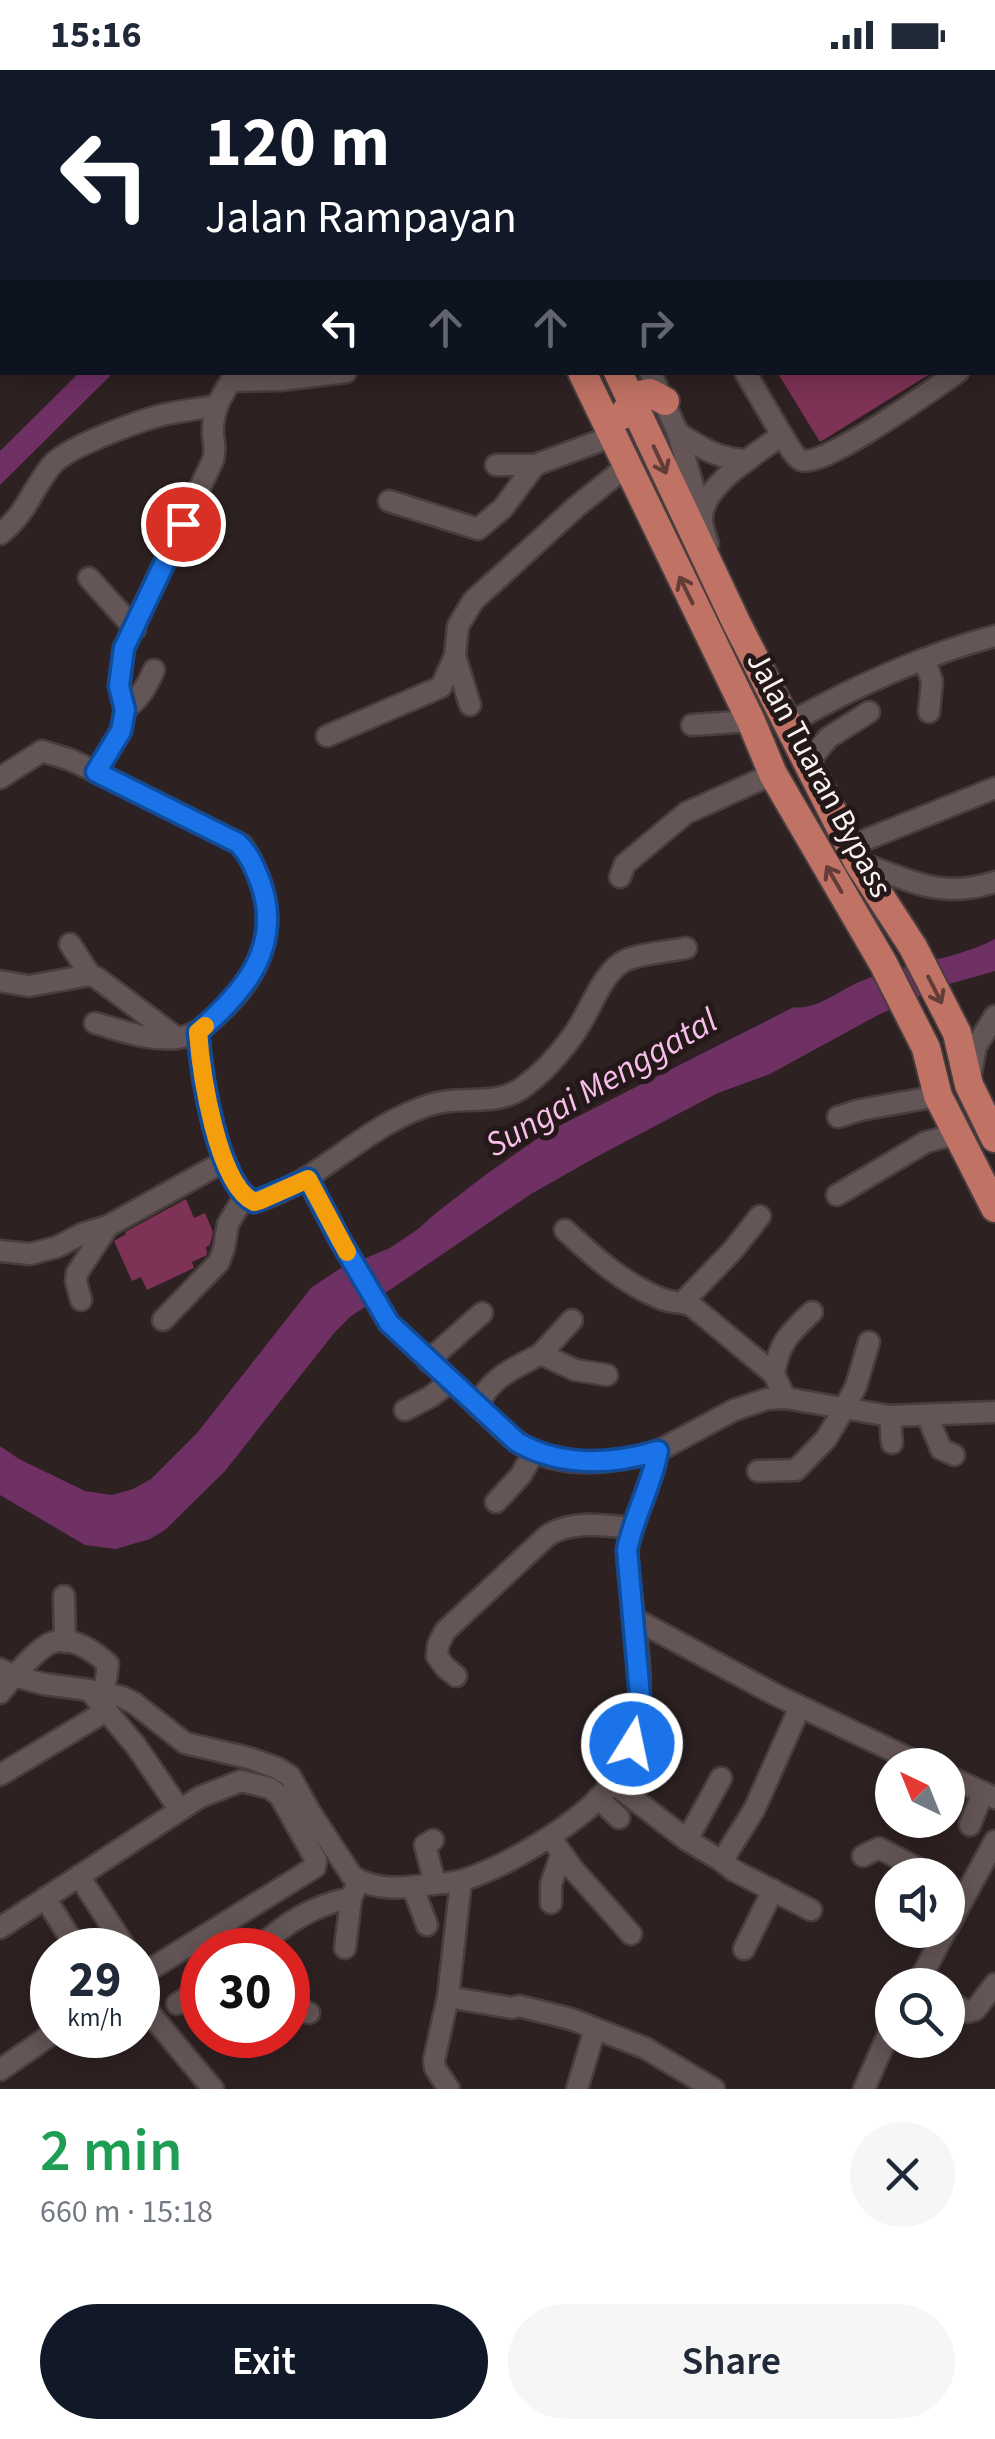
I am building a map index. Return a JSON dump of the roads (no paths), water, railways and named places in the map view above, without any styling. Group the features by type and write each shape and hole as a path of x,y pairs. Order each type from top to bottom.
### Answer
{"highway":[{"name":"Jalan Tuaran Bypass","path":"583,375 773,774 882,963 926,1048 938,1096 995,1208"},
{"name":"Jalan Tuaran Bypass","path":"619,375 854,854 913,948 957,1033 968,1084 995,1138"},
{"path":"620,452 624,414 639,395 650,393 656,382"}],"street":[{"path":"747,375 802,461 840,450 953,375"},
{"path":"96,772 121,731 125,710 119,686 124,648 213,460 215,406 230,381 281,376"},
{"path":"656,382 678,433 716,578"},
{"path":"0,534 27,506 53,462 84,444 161,416 215,406"},
{"path":"678,433 714,454 730,460 748,460"},
{"path":"702,518 721,481 782,435"},
{"path":"496,465 536,464 620,452"},
{"path":"327,736 441,687 455,656 458,626 473,601 576,507 620,452"},
{"path":"389,501 478,529 503,508 536,464"},
{"path":"89,578 135,629"},
{"path":"789,723 924,658 995,636"},
{"path":"455,656 470,704"},
{"path":"924,658 932,681 929,712"},
{"path":"125,710 144,691 154,670"},
{"path":"808,762 828,738 869,712"},
{"path":"692,725 751,721"},
{"path":"0,778 42,751 72,760 242,845 254,864 267,903 267,937"},
{"path":"620,877 625,864 686,813 773,774"},
{"path":"854,854 995,788"},
{"path":"854,854 925,886 973,889 995,882"},
{"path":"96,1023 133,1035 163,1039 187,1035 231,1003 255,968 283,909"},
{"path":"70,944 90,976"},
{"path":"0,981 29,986 97,978 187,1035 225,1160 244,1197 254,1202 308,1179 378,1127 434,1103 487,1101 517,1091 547,1068 575,1032 607,975 625,961 686,948"},
{"path":"968,1084 976,1046 995,1016"},
{"path":"838,1117 938,1096"},
{"path":"837,1194 926,1142 957,1134"},
{"path":"0,1250 30,1254 57,1247 108,1226 225,1160"},
{"path":"308,1179 389,1323 517,1442 561,1467 658,1451 734,1410 754,1402 785,1398 890,1416 995,1412"},
{"path":"163,1320 218,1262 228,1224 244,1197"},
{"path":"684,1302 760,1216"},
{"path":"81,1300 77,1273 108,1226"},
{"path":"566,1230 605,1267 664,1300 692,1306 774,1374 785,1398"},
{"path":"774,1374 780,1347 812,1312"},
{"path":"428,1360 482,1313"},
{"path":"478,1407 482,1396 500,1378 541,1354 572,1320"},
{"path":"758,1471 796,1470 826,1440 856,1386 868,1342"},
{"path":"541,1354 575,1370 607,1376"},
{"path":"406,1410 450,1382"},
{"path":"927,1415 941,1449 954,1455"},
{"path":"890,1416 892,1443"},
{"path":"281,1928 355,1890 461,1881 556,1846 605,1790 632,1744 640,1696 627,1550 658,1451"},
{"path":"496,1502 521,1475 534,1452"},
{"path":"456,1676 437,1656 445,1631 547,1536 566,1527 631,1528"},
{"path":"64,1596 65,1642"},
{"path":"633,1618 800,1707 887,1748"},
{"path":"0,1693 7,1673 51,1643 76,1643 108,1664 100,1698 0,1775"},
{"path":"7,1673 134,1703 185,1743 260,1761 290,1776 352,1876 355,1890 345,1948"},
{"path":"100,1698 180,1810"},
{"path":"722,1861 754,1810 800,1707"},
{"path":"686,1840 721,1778"},
{"path":"0,1928 200,1796 240,1780 270,1788 280,1796 317,1864 308,1873 160,1960"},
{"path":"965,1784 989,1795 970,1825"},
{"path":"605,1790 619,1818"},
{"path":"605,1790 749,1881 811,1910"},
{"path":"433,1840 426,1845 435,1884"},
{"path":"965,1877 995,1840"},
{"path":"551,1903 556,1846"},
{"path":"556,1846 630,1934"},
{"path":"864,1856 879,1848 898,1858"},
{"path":"79,1876 113,1928"},
{"path":"449,2089 434,2060 448,1997 461,1881"},
{"path":"413,1888 426,1924"},
{"path":"744,1948 773,1890"},
{"path":"45,1898 64,1928"},
{"path":"965,2010 975,2010 995,1984"},
{"path":"448,1997 519,2006 571,2019 645,2048 714,2089"},
{"path":"176,2004 180,2001"},
{"path":"160,2026 213,2089"},
{"path":"576,2089 595,2029"},
{"path":"0,2070 30,2049"},
{"path":"864,2089 878,2058"}],"water label":[{"name":"Sungai Menggatal","path":"601,1082"}]}
